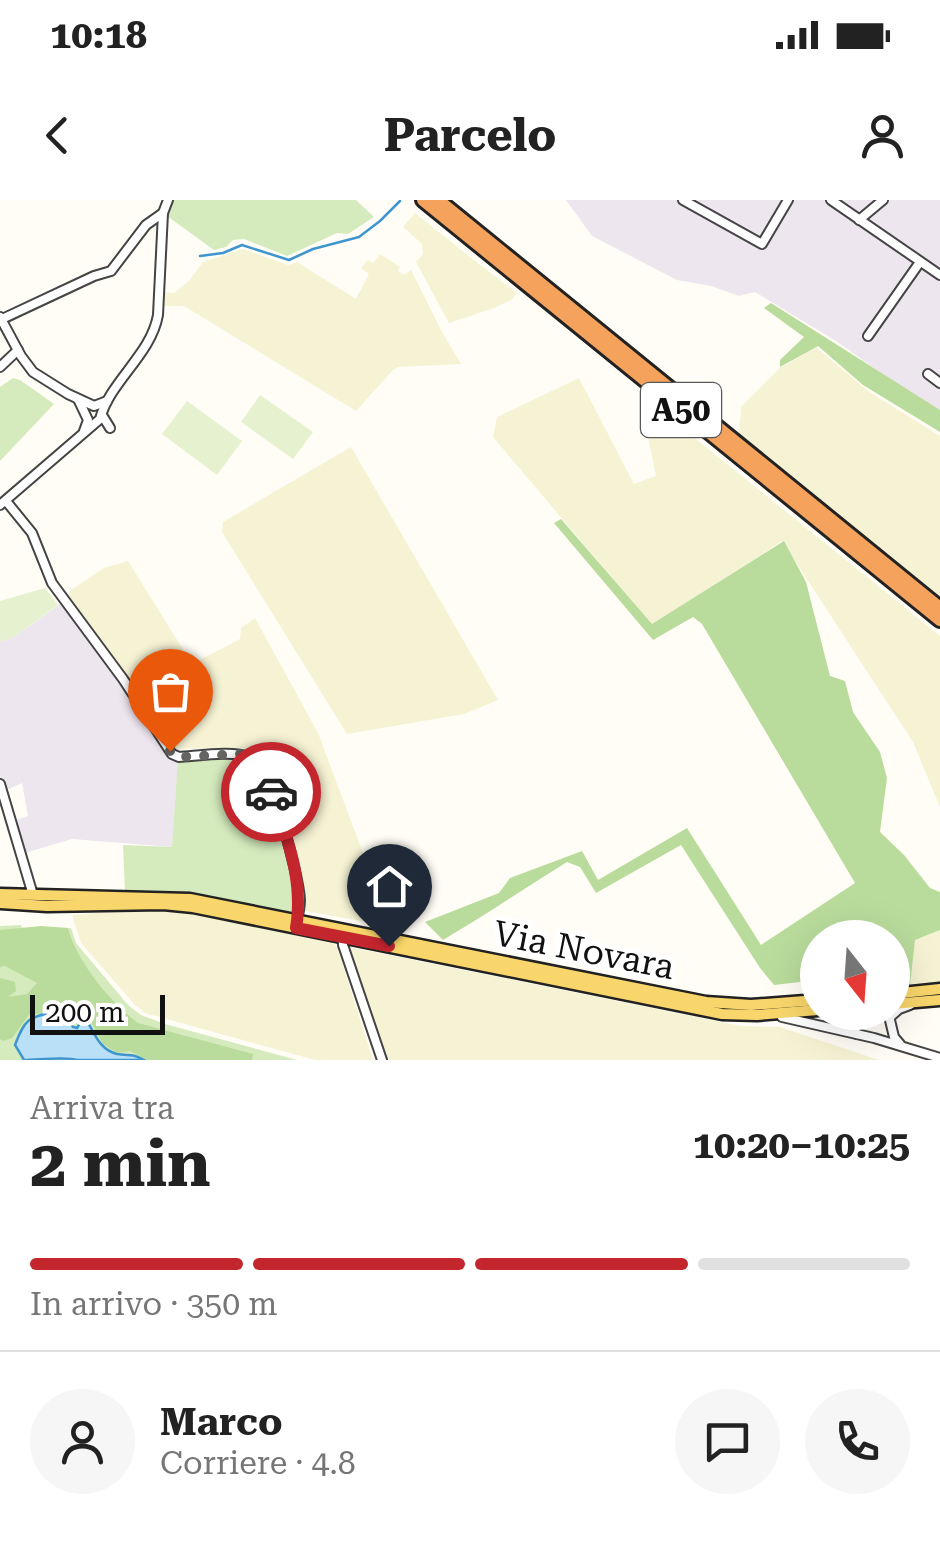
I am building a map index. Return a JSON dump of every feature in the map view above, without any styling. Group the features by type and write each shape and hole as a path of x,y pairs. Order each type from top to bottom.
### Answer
{"highway":[{"name":"A50","path":"422,200 940,620"},
{"name":"A50","path":"438,200 940,608"}],"main road":[{"name":"Via Novara","path":"0,894 33,900"},
{"name":"Via Novara","path":"0,903 33,900 193,907 706,1002 752,1005 800,1001"},
{"name":"Via Novara","path":"342,933 714,1012 758,1015 800,1012"},
{"path":"910,992 940,989"},
{"path":"910,1002 940,1000"}],"street":[{"path":"168,200 162,218 157,323 148,341 82,435 5,502 28,526 52,583 172,754 242,754 256,761 270,786 297,878 300,902 296,924"},
{"path":"683,200 762,244 788,200"},
{"path":"831,200 940,275"},
{"path":"859,220 883,200"},
{"path":"108,427 78,399 38,376 27,365 0,319 111,271 150,222 162,218"},
{"path":"868,336 920,262"},
{"path":"2,367 19,353"},
{"path":"2,367 27,365"},
{"path":"928,374 940,382"},
{"path":"0,784 33,900"},
{"path":"342,933 382,1060"},
{"path":"910,1005 924,1001"},
{"name":"Via Novara","path":"758,1015 786,1017 940,1058"},
{"path":"855,1030 857,1034"},
{"path":"874,1038 885,1035 886,1030"},
{"path":"892,1030 904,1046"}],"shaded area":[{"path":"566,200 940,200 940,412 755,292 739,296 677,280 592,236"},
{"path":"415,213 517,293 494,308 449,323 416,262 423,254 422,244 403,227"},
{"path":"243,249 288,265 297,262 356,299 369,274 361,268 368,260 373,263 380,254 400,267 398,271 404,275 411,270 461,364 398,367 356,411 184,306 162,306 163,292 174,293 203,262"},
{"path":"816,347 868,391 940,436 940,597 739,435 741,407 780,368"},
{"path":"579,378 634,484 656,476 639,393 940,636 940,807 913,742 782,541 652,625 493,437 497,417"},
{"path":"351,447 498,700 464,714 347,734 222,532 223,522"},
{"path":"128,561 192,664 240,639 241,628 255,618 318,733 387,917 373,923 305,911 302,883 270,776 248,748 174,749 128,678 67,599 71,590 104,568"},
{"path":"67,599 128,678 174,749 179,749 172,847 72,839 18,855 7,823 28,816 22,783 0,793 0,642 14,637"},
{"path":"147,909 178,911 333,943 373,1060 315,1060 145,1013 81,943 72,915"},
{"path":"940,930 940,983 910,986 915,940"},
{"path":"349,947 741,1026 780,1027 879,1060 384,1060"}],"green space":[{"path":"174,200 356,200 374,217 348,234 337,233 287,256 244,239 214,250 167,216"},
{"path":"771,303 940,410 940,432 863,385 818,346 780,367 780,360 804,337 764,308"},
{"path":"13,378 54,404 0,461 0,387"},
{"path":"260,395 313,432 293,459 241,422"},
{"path":"187,401 242,441 217,475 162,434"},
{"path":"561,519 652,624 784,541 806,582 830,676 845,681 853,712 880,752 887,778 880,832 930,888 940,892 940,930 915,940 910,986 910,920 800,920 800,982 774,985 681,845 596,893 580,867 567,862 443,940 425,922 499,893 510,878 582,851 598,880 687,828 761,945 855,883 702,624 693,617 653,640 554,523"},
{"path":"45,588 58,605 14,637 0,642 0,601"},
{"path":"178,758 252,760 268,791 282,836 297,903 292,915 183,895 125,893 123,845 172,847"},
{"path":"21,925 27,942 51,929 71,928 76,943 141,1015 297,1060 0,1060 0,926"},
{"path":"68,928 96,980 138,1023 253,1054 252,1060 147,1060 130,1051 117,1053 103,1044 90,1020 76,1014 71,1021 63,1010 29,1015 12,1038 3,1041 0,978 15,982 16,991 8,997 27,994 37,983 0,967 0,930"}],"water":[{"path":"55,1012 65,1015 73,1027 87,1021 111,1052 144,1060 24,1060 15,1045 25,1024"}],"waterway":[{"path":"200,256 242,245 289,260 359,237 400,201"}],"way so far":[{"path":"170,751 179,757 242,754 256,761 271,792"}],"route":[{"path":"271,792 297,878 300,902 296,928 389,946"}]}
